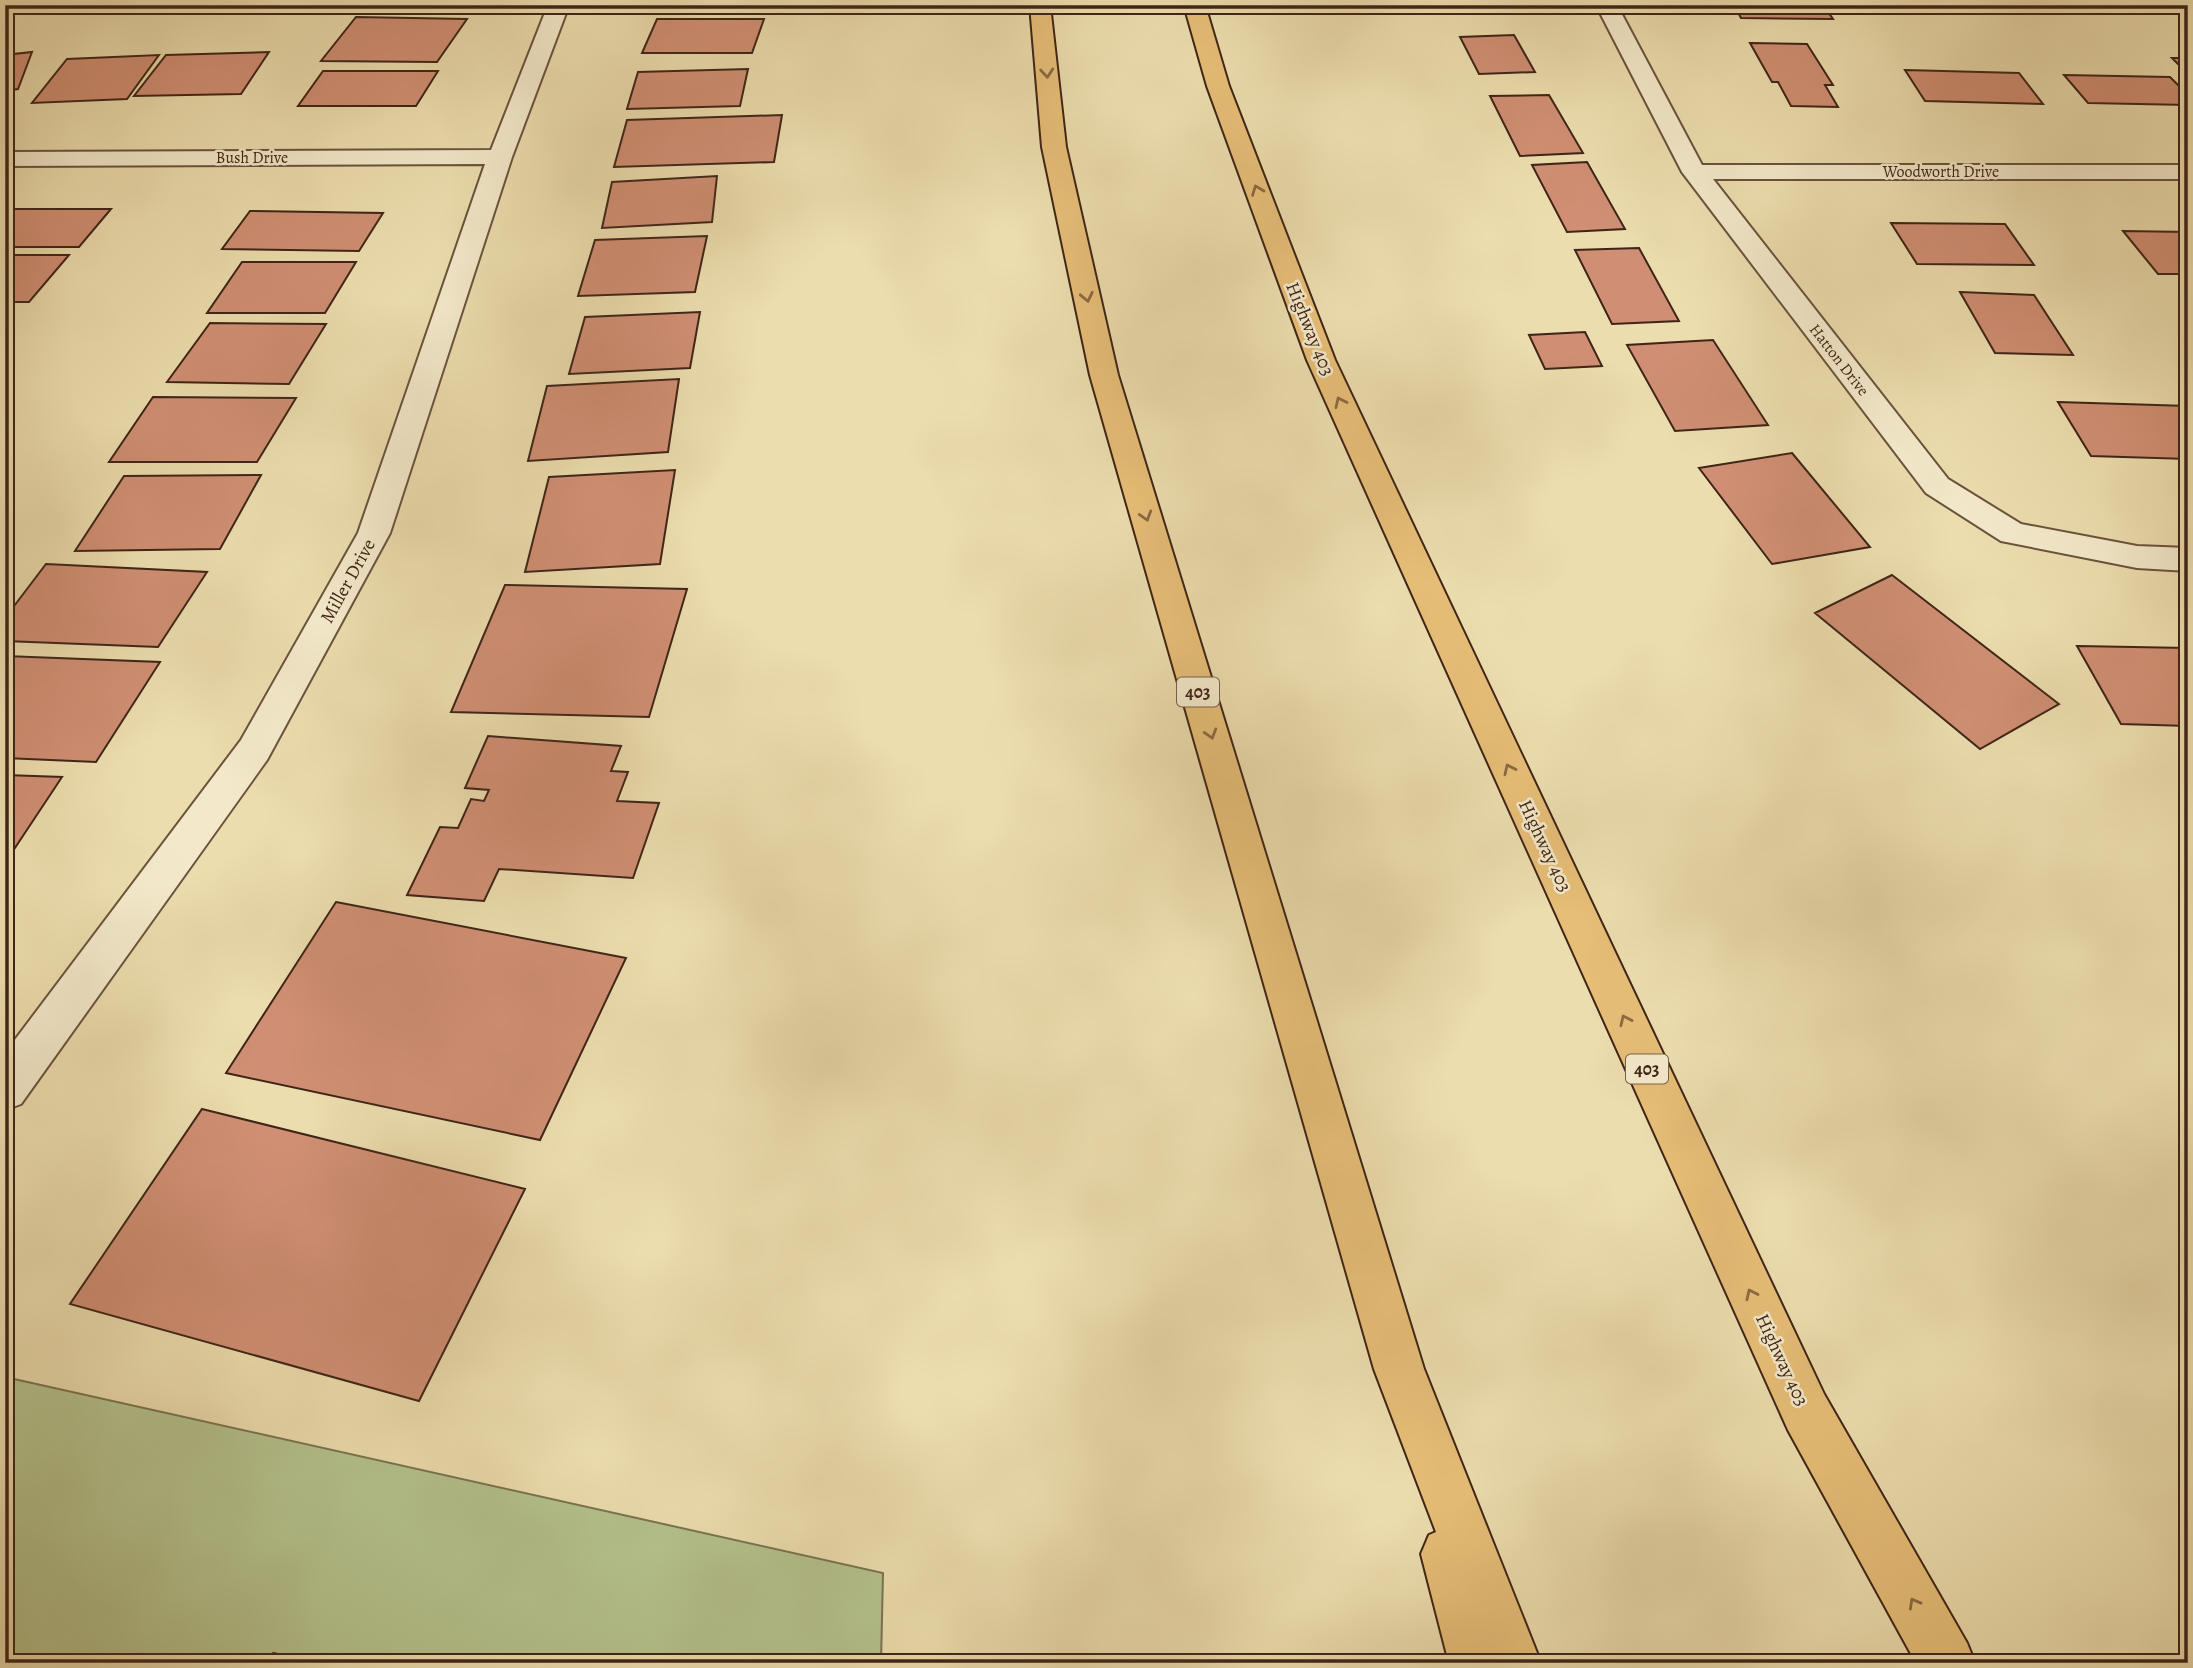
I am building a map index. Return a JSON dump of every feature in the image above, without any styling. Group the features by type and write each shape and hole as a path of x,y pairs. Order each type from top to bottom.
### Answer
{"highway":[{"name":"403","path":"1041,5 1054,147 1104,375 1399,1369 1513,1663"},
{"name":"Highway 403","path":"1194,5 1218,86 1321,360 1806,1412 1947,1663"},
{"path":"1212,5 1218,86"},
{"path":"1399,1369 1477,1663"}],"street":[{"name":"Miller Drive","path":"5,1089 254,750 374,533 500,157 559,5"},
{"name":"Hatton Drive","path":"1606,5 1694,172 1937,486 2012,533 2137,557 2188,560"},
{"name":"Bush Drive","path":"5,159 500,157"},
{"name":"Woodworth Drive","path":"1694,172 2188,172"}],"path":[{"path":"251,1663 271,1654 315,1663"}],"green space":[{"path":"5,1377 883,1573 881,1663 5,1663"}],"building":[{"path":"661,5 710,5 709,9 659,11"},
{"path":"1457,5 1507,5 1511,12 1462,14"},
{"path":"1734,5 1823,5 1833,19 1741,18"},
{"path":"356,17 467,19 437,62 321,61"},
{"path":"657,19 764,19 752,53 642,53"},
{"path":"1514,35 1535,72 1479,74 1460,37"},
{"path":"1750,43 1807,44 1833,85 1825,85 1838,107 1791,106 1778,82 1772,82"},
{"path":"32,52 18,89 5,91 5,55"},
{"path":"269,52 241,94 134,96 166,55"},
{"path":"159,55 127,99 32,103 67,59"},
{"path":"2172,58 2188,58 2188,74"},
{"path":"748,69 740,106 627,109 638,72"},
{"path":"1905,70 2019,73 2043,104 1925,101"},
{"path":"323,71 438,71 416,106 298,106"},
{"path":"2064,75 2170,77 2188,95 2188,105 2088,103"},
{"path":"1549,95 1583,153 1520,156 1490,96"},
{"path":"782,115 774,162 614,167 627,120"},
{"path":"1587,162 1625,229 1567,232 1532,165"},
{"path":"717,176 712,222 602,228 612,182"},
{"path":"5,209 111,209 79,247 5,247"},
{"path":"250,211 383,213 359,251 222,249"},
{"path":"1891,223 2005,224 2034,265 1917,264"},
{"path":"2123,231 2188,232 2188,274 2158,274"},
{"path":"707,236 695,292 578,296 595,240"},
{"path":"1639,248 1679,321 1612,324 1575,250"},
{"path":"5,255 69,255 29,302 5,302"},
{"path":"242,262 356,262 325,313 207,313"},
{"path":"1960,292 2034,295 2073,355 1995,353"},
{"path":"700,312 690,368 569,374 585,317"},
{"path":"210,323 326,324 289,384 167,382"},
{"path":"1585,332 1602,366 1545,369 1529,335"},
{"path":"1713,340 1768,425 1675,431 1627,345"},
{"path":"679,379 668,452 528,461 547,386"},
{"path":"153,397 296,398 257,462 109,462"},
{"path":"2058,402 2188,406 2188,459 2091,456"},
{"path":"1792,453 1870,547 1772,564 1699,468"},
{"path":"675,470 660,564 525,572 549,477"},
{"path":"261,475 220,549 75,551 124,476"},
{"path":"46,564 207,572 158,647 5,641 5,618"},
{"path":"1892,575 2059,704 1980,749 1815,613"},
{"path":"505,585 687,589 649,717 451,712"},
{"path":"2077,646 2188,648 2188,726 2121,724"},
{"path":"5,656 160,662 96,762 5,758"},
{"path":"488,736 621,746 611,771 628,772 617,801 659,803 633,878 499,869 484,901 407,895 440,827 458,828 471,799 484,801 489,790 465,788"},
{"path":"5,775 62,777 5,863"},
{"path":"336,902 626,958 540,1140 226,1073"},
{"path":"202,1109 525,1189 419,1401 70,1304"}]}
